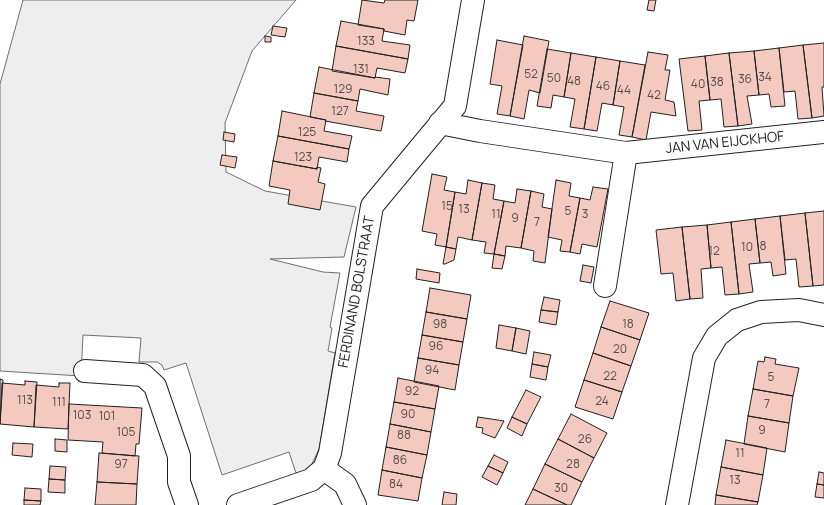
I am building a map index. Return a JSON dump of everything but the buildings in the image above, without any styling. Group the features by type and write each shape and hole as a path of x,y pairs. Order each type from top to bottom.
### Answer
{"street":[{"name":"FERDINAND BOLSTRAAT","path":"324,469 330,452 372,206 455,106 473,0"},
{"name":"JAN VAN EIJCKHOF","path":"440,123 480,131 626,153 824,132"},
{"path":"605,286 626,153"},
{"path":"677,505 704,358 717,336 737,320 761,312 800,310 824,315"},
{"path":"85,371 143,374 155,386 179,456 179,482 187,505"},
{"path":"238,505 311,480 324,469 345,484 355,505"}],"shaded area":[{"path":"23,0 296,0 252,51 225,123 226,172 265,191 356,207 344,257 270,259 323,272 340,273 330,327 332,328 328,351 335,353 319,449 311,466 304,471 296,473 289,452 222,475 186,363 164,370 162,365 157,362 139,362 141,338 83,335 81,376 0,371 0,84"}]}
